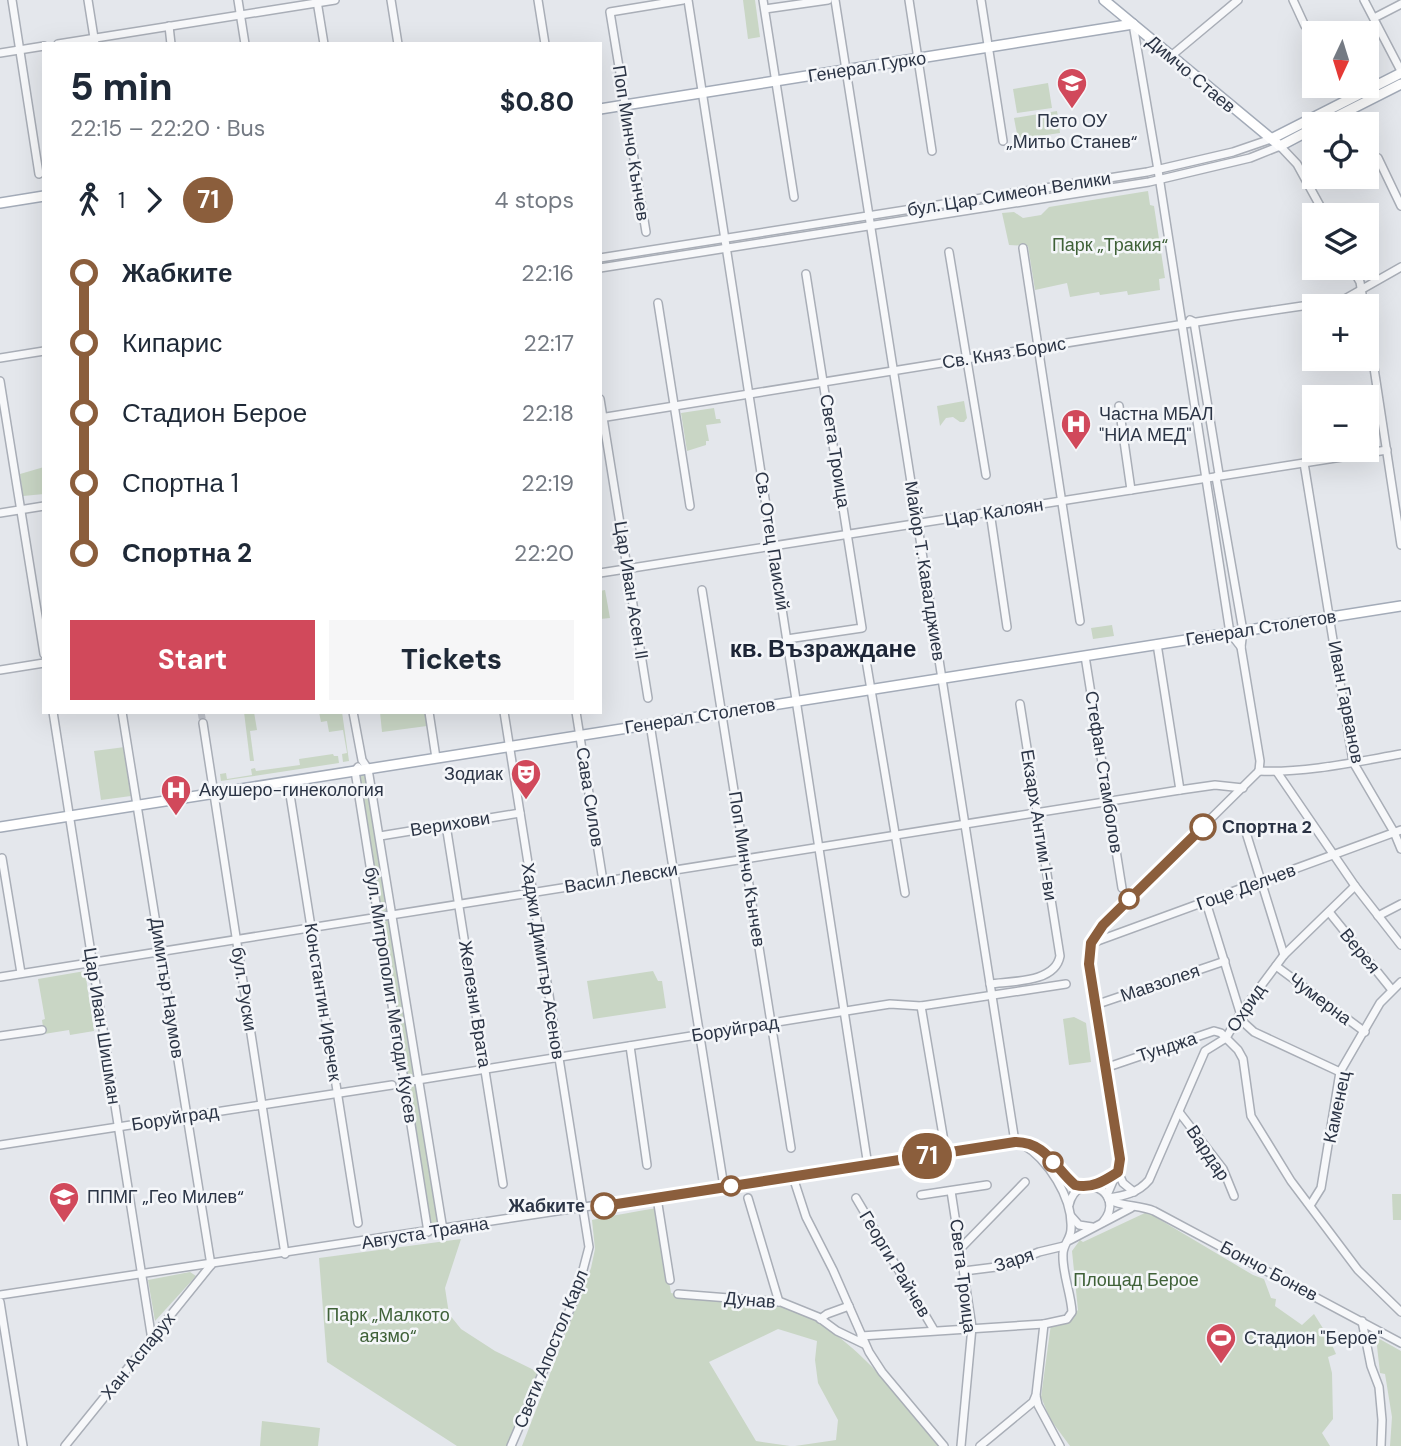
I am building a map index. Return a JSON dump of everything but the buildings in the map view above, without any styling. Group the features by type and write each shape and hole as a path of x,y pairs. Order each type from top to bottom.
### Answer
{"main road":[{"name":"Димчо Стаев","path":"1108,1 1171,57 1280,146"},
{"name":"Генерал Гурко","path":"602,109 1133,24"},
{"name":"бул. Цар Симеон Велики","path":"1271,139 1401,72"},
{"path":"1346,112 1401,84"},
{"name":"бул. Цар Симеон Велики","path":"1280,146 1302,134"},
{"path":"0,203 42,198"},
{"name":"Генерал Столетов","path":"0,827 1401,606"}],"street":[{"path":"12,0 39,174"},
{"path":"88,0 94,41 169,26 335,0"},
{"path":"238,0 245,42"},
{"path":"391,0 398,42"},
{"path":"538,0 545,42"},
{"name":"Поп Минчо Кънчев","path":"646,232 610,12 685,0"},
{"name":"Св. Отец Паисий","path":"685,0 724,239 728,248 868,1166"},
{"path":"763,0 794,197"},
{"path":"765,9 828,0"},
{"name":"Майор Т. Кавалджиев","path":"835,0 1015,1142"},
{"path":"909,0 932,151"},
{"path":"981,0 1003,141"},
{"path":"1171,57 1238,0"},
{"path":"1293,0 1303,21"},
{"path":"1364,0 1401,72"},
{"path":"318,1 324,42"},
{"path":"1374,18 1401,4"},
{"path":"1133,24 1160,179 1230,633 1241,647"},
{"path":"169,26 171,42"},
{"path":"0,53 42,46"},
{"name":"бул. Цар Симеон Велики","path":"602,258 1158,170 1233,152 1271,139"},
{"path":"1280,146 1293,158 1318,203"},
{"name":"бул. Цар Симеон Велики","path":"602,268 1160,179 1250,158 1280,146"},
{"path":"1379,160 1401,206"},
{"path":"1023,248 1080,621"},
{"path":"949,252 986,475"},
{"path":"1181,320 1194,322 1343,300 1401,267"},
{"name":"Света Троица","path":"787,639 862,628 806,274"},
{"path":"1357,280 1362,294"},
{"path":"658,303 690,506"},
{"name":"Св. Княз Борис","path":"602,418 1039,348 1181,320"},
{"path":"1071,1216 1079,1225 1093,1227 1103,1222 1109,1212 1108,1198 1120,1159 1089,964 1091,943 1115,913 1259,771 1260,761 1241,647 1243,631 1216,477 1219,474 1194,322"},
{"path":"0,358 42,351"},
{"path":"1375,371 1401,545"},
{"path":"0,381 4,434 21,510 42,641"},
{"path":"1119,406 1131,490"},
{"name":"Цар Иван Асен II","path":"602,418 648,698"},
{"path":"1206,475 1216,477 1387,450"},
{"name":"Иван Гарванов","path":"1304,463 1353,762 1397,831 1401,849"},
{"name":"Цар Калоян","path":"602,573 1131,490 1206,475"},
{"path":"0,513 42,506"},
{"path":"990,512 1007,626"},
{"name":"Поп Минчо Кънчев","path":"702,590 791,1148"},
{"path":"1157,644 1180,790"},
{"name":"Стефан Стамболов","path":"1085,656 1122,888"},
{"path":"866,660 905,893"},
{"path":"0,670 42,663"},
{"name":"Екзарх Антим I-ви","path":"990,984 1050,973 1059,962 1020,704"},
{"name":"Цар Иван Шишман","path":"53,714 152,1340"},
{"name":"бул. Митрополит Методи Кусев","path":"353,714 362,761 368,769 380,836 443,1230"},
{"path":"429,714 436,758"},
{"name":"Хаджи Димитър Асенов","path":"504,714 583,1209"},
{"name":"Сава Силов","path":"576,714 603,881"},
{"name":"Димитър Наумов","path":"122,715 211,1265"},
{"name":"бул. Руски","path":"203,723 285,1254"},
{"path":"650,724 724,1187"},
{"path":"1259,771 1277,772 1401,754"},
{"path":"355,771 362,761"},
{"name":"бул. Митрополит Методи Кусев","path":"355,771 428,1232"},
{"path":"1277,772 1355,886 1401,945"},
{"name":"Константин Иречек","path":"288,782 358,1223"},
{"name":"Васил Левски","path":"0,977 1180,790 1215,785 1243,788"},
{"name":"Верихови","path":"380,836 520,813"},
{"name":"Железни Врата","path":"446,825 503,1184"},
{"path":"1244,826 1284,955"},
{"name":"Гоце Делчев","path":"1091,943 1397,831"},
{"path":"2,858 21,974"},
{"name":"Охрид","path":"1137,1190 1149,1180 1205,1051 1226,1038 1240,1014 1284,955 1355,886"},
{"path":"1206,902 1243,1022 1254,1032 1340,1072"},
{"path":"1378,916 1401,904"},
{"name":"Верея","path":"1329,912 1392,990"},
{"name":"Мавзолея","path":"1095,1005 1226,961"},
{"name":"Чумерна","path":"1276,966 1365,1032"},
{"name":"Каменец","path":"1311,1204 1321,1188 1340,1072 1380,1003 1401,982"},
{"name":"Боруйград","path":"405,1082 890,1004 921,1006 1066,984"},
{"path":"921,1006 946,1153"},
{"path":"0,1036 42,1030"},
{"name":"Тунджа","path":"1105,1068 1214,1031 1221,1032 1226,1038"},
{"path":"1226,1038 1243,1059 1251,1116 1291,1181 1311,1204 1358,1270 1401,1312"},
{"path":"630,1046 648,1165"},
{"name":"Боруйград","path":"0,1145 392,1084"},
{"name":"Вардар","path":"1179,1112 1223,1169 1234,1196"},
{"path":"1015,1142 1026,1142 1038,1147 1074,1184 1100,1189 1108,1198"},
{"path":"861,1336 1044,1324 1064,1321 1072,1314 1063,1257 1071,1231 1069,1205 1056,1179 1030,1149 1015,1142"},
{"name":"Августа Траяна","path":"0,1295 1015,1142"},
{"path":"1069,1205 1073,1193 1118,1172"},
{"path":"1118,1172 1123,1183 1137,1190 1144,1207"},
{"path":"793,1177 806,1217 865,1344 879,1368 944,1446"},
{"path":"960,1249 1025,1182"},
{"path":"921,1195 986,1185"},
{"path":"1108,1198 1137,1190"},
{"name":"Света Троица","path":"951,1191 972,1327 961,1445"},
{"path":"657,1198 670,1280"},
{"path":"748,1198 779,1302"},
{"name":"Георги Райчев","path":"856,1198 934,1330"},
{"name":"Бончо Бонев","path":"1108,1198 1125,1206 1144,1207 1154,1211 1401,1343"},
{"name":"Бончо Бонев","path":"1103,1222 1135,1207"},
{"name":"Свети Апостол Карл","path":"511,1446 552,1355 584,1273 589,1247 583,1209"},
{"name":"Заря","path":"964,1271 1004,1266 1066,1243 1093,1227"},
{"name":"Хан Аспарух","path":"65,1446 211,1265"},
{"name":"Дунав","path":"678,1294 779,1302 820,1319 837,1331 865,1344"},
{"path":"0,1302 23,1446"},
{"path":"820,1319 849,1306"},
{"path":"1362,1321 1378,1387 1382,1420 1381,1446"},
{"path":"1044,1324 1037,1405 1060,1446"},
{"path":"980,1446 1031,1405 1036,1395"}],"green space":[{"path":"743,0 755,0 760,37 748,39"},
{"path":"1048,83 1052,108 1017,113 1013,89"},
{"path":"1057,111 1060,133 1018,139 1014,118"},
{"name":"Парк „Тракия“","path":"1148,191 1150,205 1154,206 1165,278 1159,279 1160,290 1128,295 1127,291 1100,295 1099,292 1070,297 1067,283 1035,290 1028,246 1009,245 1002,213 1014,212 1023,218 1041,215 1049,207"},
{"path":"964,401 967,418 964,422 953,417 946,418 940,426 937,406"},
{"path":"714,408 716,419 720,419 721,423 706,425 709,441 706,441 706,445 687,451 681,413"},
{"path":"42,468 42,494 23,496 20,474"},
{"path":"605,590 610,618 602,619 602,591"},
{"path":"1112,625 1114,636 1093,639 1091,628"},
{"path":"244,714 254,714 257,730 250,731 254,761 250,761"},
{"path":"319,714 342,714 349,761 343,762 342,754 347,753 343,730 329,732 327,721 321,722"},
{"path":"380,714 425,714 427,726 382,732"},
{"path":"125,747 131,796 101,800 94,751"},
{"path":"333,754 338,756 339,763 221,781 220,774 226,773 227,779 252,775 251,769 255,768 256,771 300,765 299,759"},
{"path":"368,769 443,1230 428,1232 355,771"},
{"path":"85,971 94,1031 70,1035 69,1030 44,1034 42,1020 45,1019 38,979"},
{"path":"653,971 658,981 662,981 666,1008 593,1019 587,981"},
{"path":"1074,1017 1086,1023 1091,1062 1069,1065 1063,1019"},
{"path":"1392,1194 1401,1194 1401,1220 1393,1220"},
{"path":"657,1208 671,1293 777,1305 802,1314 825,1327 868,1363 942,1446 795,1446 836,1440 838,1420 818,1383 815,1360 817,1341 778,1329 709,1362 756,1441 790,1446 522,1446 591,1268 595,1249 592,1220"},
{"name":"Площад Берое","path":"1147,1212 1264,1279 1271,1298 1276,1299 1275,1306 1302,1325 1314,1314 1336,1354 1328,1357 1332,1373 1333,1419 1322,1433 1330,1446 1070,1446 1050,1419 1041,1397 1051,1324 1065,1323 1078,1310 1072,1251 1080,1240 1083,1242"},
{"name":"Парк „Малкото аязмо“","path":"461,1239 445,1288 449,1314 461,1329 495,1351 542,1374 508,1446 457,1446 327,1362 319,1258"},
{"path":"190,1272 196,1276 155,1321 148,1280"},
{"path":"1376,1337 1401,1351 1401,1446 1390,1446 1392,1417 1385,1374 1380,1373"},
{"path":"262,1421 320,1428 318,1446 260,1446"}],"tunnel":[{"path":"201,714 203,723"}],"bus line":[{"name":"71","path":"604,1206 1015,1142 1040,1148 1075,1185 1092,1186 1107,1179 1118,1172 1120,1159 1089,964 1091,943 1115,913 1203,827"}],"place":[{"name":"Пето ОУ „Митьо Станев“","path":"1072,110"},
{"name":"Частна МБАЛ \"НИА МЕД\"","path":"1076,451"},
{"name":"Зодиак","path":"526,801"},
{"name":"Акушеро-гинекология","path":"176,817"},
{"name":"Спортна 2","path":"1203,827"},
{"name":"Жабките","path":"604,1206"},
{"name":"ППМГ „Гео Милев“","path":"64,1224"},
{"name":"Стадион \"Берое\"","path":"1221,1365"}],"district":[{"name":"кв. Възраждане","path":"823,649"}]}
